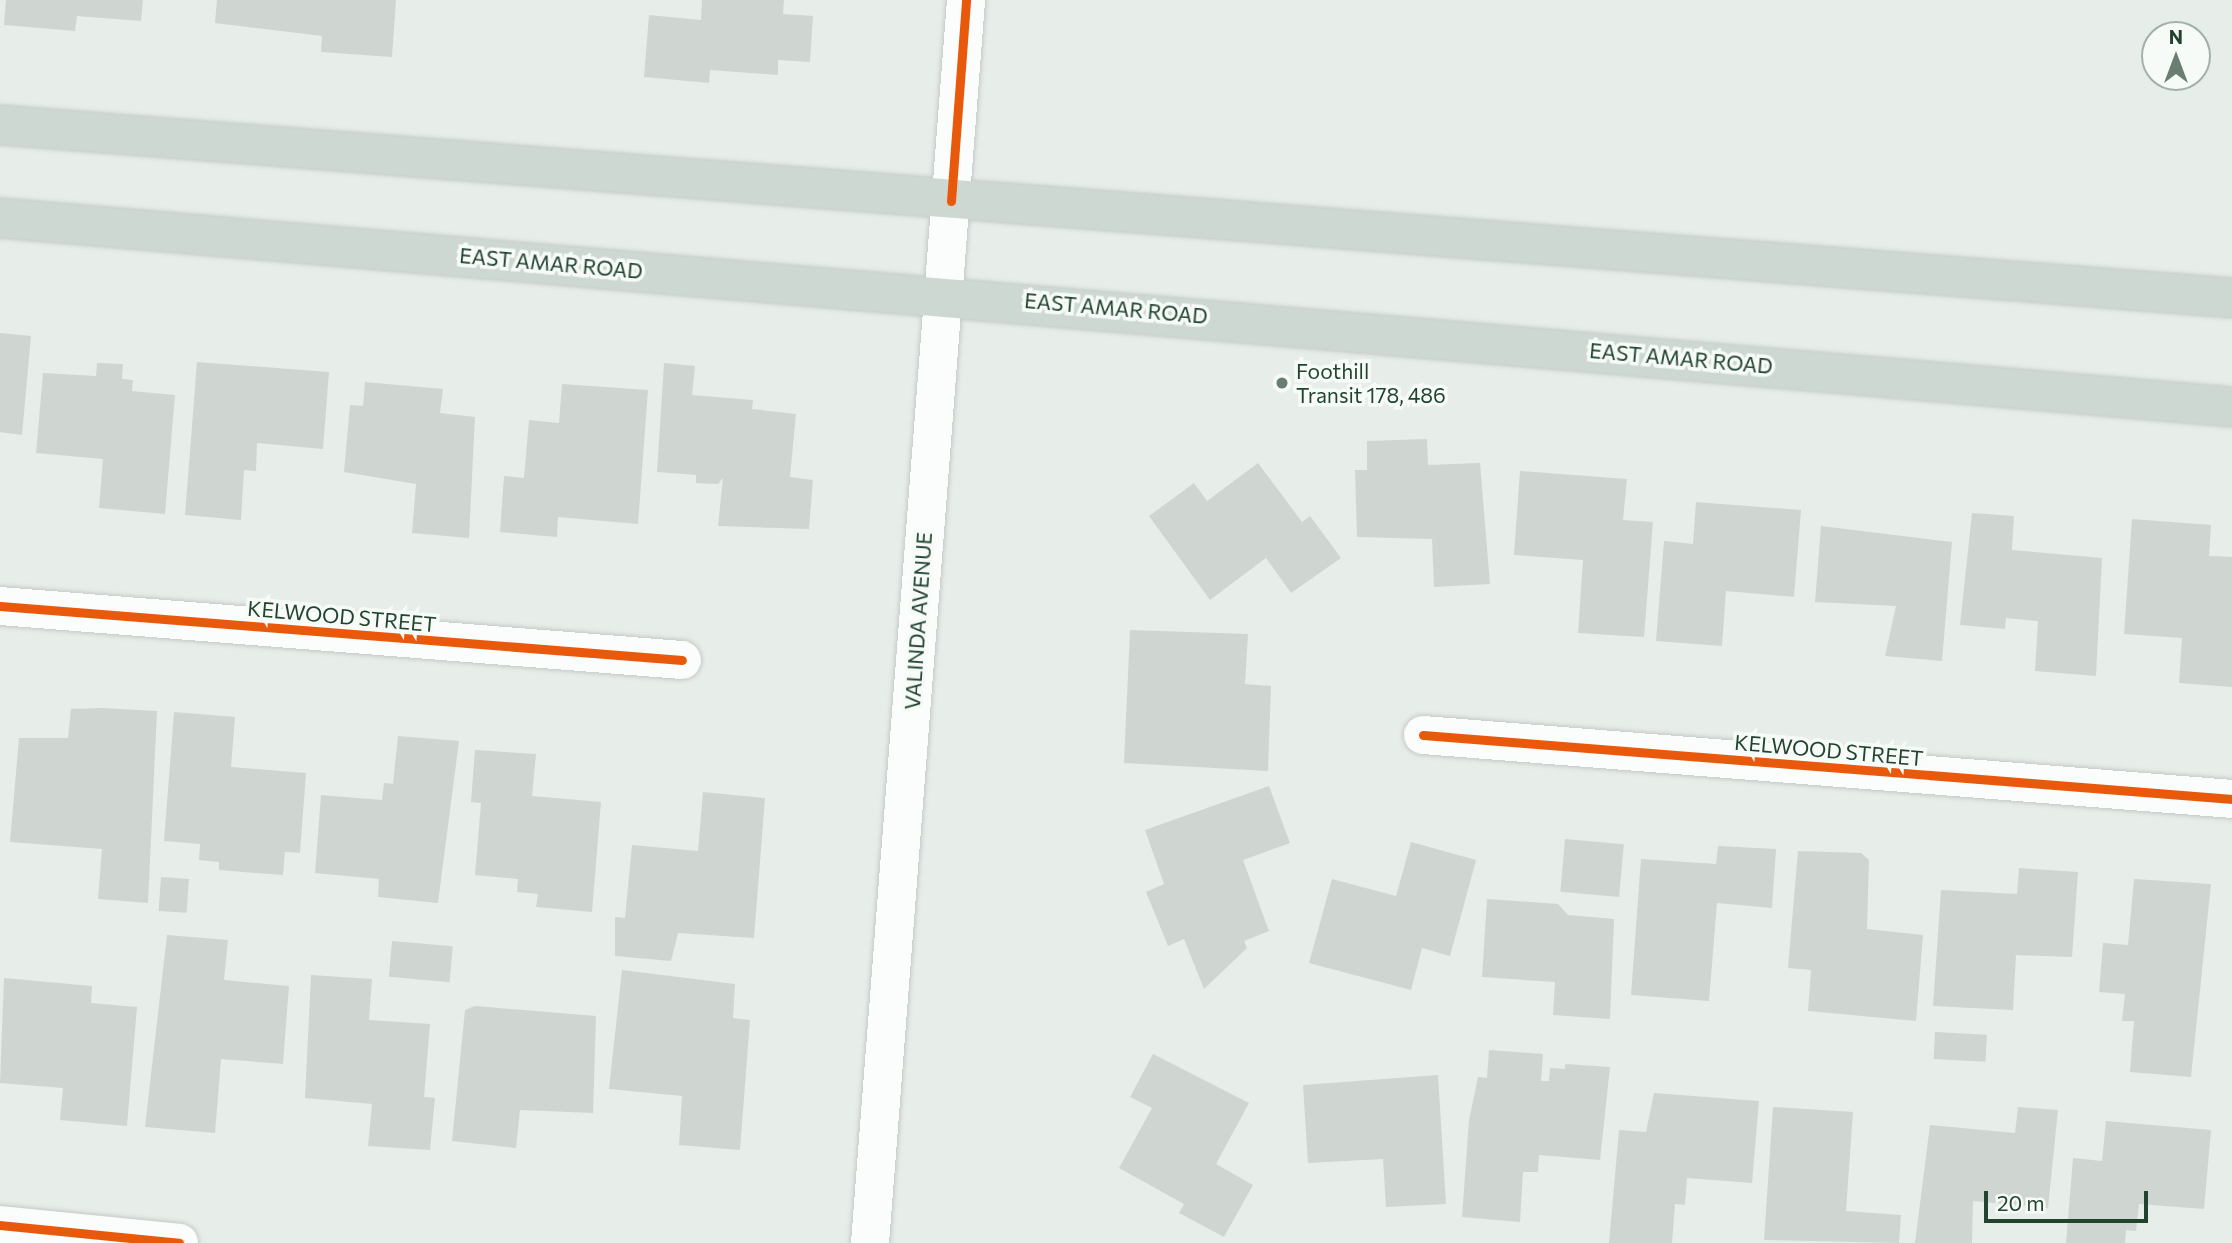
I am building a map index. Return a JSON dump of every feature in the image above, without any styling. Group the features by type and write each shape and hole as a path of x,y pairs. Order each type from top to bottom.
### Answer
{"main road":[{"path":"0,125 951,201 2232,298"},
{"name":"EAST AMAR ROAD","path":"0,218 943,294 2232,407"}],"street":[{"name":"VALINDA AVENUE","path":"870,1243 966,0"},
{"name":"KELWOOD STREET","path":"0,606 682,660"},
{"name":"KELWOOD STREET","path":"1423,735 2232,799"},
{"path":"0,1226 179,1243"}],"building":[{"path":"6,0 143,0 141,21 77,16 75,31 4,25"},
{"path":"217,0 396,0 392,57 321,52 322,36 215,23"},
{"path":"702,0 784,0 783,14 813,16 810,62 778,60 778,75 710,70 709,83 644,77 649,15 701,20"},
{"path":"0,333 31,336 22,435 0,432"},
{"path":"197,362 329,372 323,449 257,443 256,471 244,470 241,520 185,515"},
{"path":"97,363 123,364 122,379 133,380 132,391 175,395 165,514 99,508 103,459 36,453 43,373 96,376"},
{"path":"664,363 695,366 692,395 753,400 752,409 796,414 790,477 813,480 809,529 718,526 723,478 718,484 696,483 696,475 657,472"},
{"path":"365,382 443,389 440,413 475,417 469,538 412,533 416,484 344,472 350,405 363,406"},
{"path":"562,384 648,390 638,524 558,517 557,537 500,532 504,476 524,478 529,420 559,423"},
{"path":"1427,439 1428,465 1480,463 1490,584 1434,587 1432,539 1357,537 1355,470 1367,470 1367,441"},
{"path":"1258,463 1302,522 1310,516 1341,558 1291,593 1266,558 1210,600 1149,516 1194,483 1207,501"},
{"path":"1520,471 1627,479 1623,520 1653,522 1644,637 1578,633 1583,560 1514,555"},
{"path":"1696,502 1801,510 1794,597 1726,591 1722,646 1656,641 1664,541 1693,544"},
{"path":"1972,513 2014,516 2012,550 2102,558 2096,676 2035,671 2038,621 2006,618 2005,629 1960,625"},
{"path":"2132,519 2211,525 2209,556 2232,557 2232,687 2179,683 2182,638 2124,634"},
{"path":"1821,526 1952,542 1942,661 1885,656 1896,606 1815,602"},
{"path":"1130,630 1248,634 1245,684 1271,686 1268,771 1124,763"},
{"path":"71,709 157,711 148,903 98,899 102,849 10,842 19,738 68,738"},
{"path":"174,712 235,717 231,767 306,773 300,853 285,852 283,875 219,870 219,862 199,860 200,844 164,841"},
{"path":"398,736 459,741 438,903 378,897 379,879 315,873 321,795 382,800 384,783 393,784"},
{"path":"475,750 536,754 532,796 601,802 592,912 536,907 538,894 517,892 518,879 475,875 481,803 471,802"},
{"path":"1269,786 1290,843 1243,860 1269,931 1244,941 1247,948 1204,989 1184,939 1168,946 1146,892 1164,884 1145,830"},
{"path":"703,792 765,798 754,938 678,933 671,961 615,956 615,917 625,918 632,845 698,851"},
{"path":"1565,839 1624,844 1619,897 1560,892"},
{"path":"1411,842 1476,860 1450,956 1422,948 1411,990 1309,963 1332,879 1396,896"},
{"path":"1718,846 1776,849 1772,908 1717,903 1709,1001 1631,995 1641,859 1716,864"},
{"path":"1798,851 1861,853 1869,860 1867,929 1923,935 1916,1021 1808,1011 1811,970 1788,968"},
{"path":"2019,868 2078,872 2072,957 2016,955 2013,1010 1933,1006 1941,890 2017,894"},
{"path":"161,877 189,879 187,913 159,911"},
{"path":"2134,879 2211,884 2191,1077 2130,1072 2134,1021 2122,1021 2125,994 2099,992 2103,943 2128,945"},
{"path":"1487,899 1558,904 1568,915 1614,919 1610,1019 1553,1015 1555,982 1482,977"},
{"path":"167,935 228,940 224,980 289,986 283,1064 221,1059 215,1133 145,1127"},
{"path":"392,941 453,946 450,982 389,977"},
{"path":"622,970 735,984 733,1018 750,1020 740,1150 679,1145 682,1096 609,1089"},
{"path":"311,975 372,979 369,1020 430,1024 424,1097 435,1098 430,1150 368,1146 372,1104 305,1098"},
{"path":"4,978 92,986 91,1003 137,1007 127,1126 60,1120 63,1088 0,1083"},
{"path":"475,1006 596,1016 593,1113 520,1110 516,1148 452,1141 465,1010"},
{"path":"1935,1032 1987,1035 1986,1062 1934,1059"},
{"path":"1489,1050 1543,1054 1541,1081 1549,1081 1550,1068 1565,1069 1565,1064 1610,1067 1600,1160 1539,1155 1538,1172 1523,1172 1520,1222 1462,1217 1469,1120 1478,1077 1487,1078"},
{"path":"1153,1054 1249,1103 1216,1164 1253,1185 1224,1237 1179,1213 1184,1204 1119,1168 1152,1108 1130,1097"},
{"path":"1438,1075 1446,1204 1386,1207 1383,1159 1308,1163 1303,1085"},
{"path":"1654,1093 1759,1101 1752,1183 1687,1178 1685,1205 1675,1204 1672,1243 1609,1243 1619,1130 1646,1132"},
{"path":"1773,1107 1853,1112 1846,1211 1901,1215 1899,1243 1764,1240"},
{"path":"2018,1107 2058,1110 2048,1208 1973,1201 1972,1243 1915,1243 1930,1125 2015,1133"},
{"path":"2106,1121 2211,1130 2204,1209 2139,1204 2136,1231 2126,1230 2125,1243 2066,1243 2073,1158 2102,1161"}],"cycle path":[{"path":"951,201 966,0"},
{"path":"0,606 682,660"},
{"path":"1423,735 2232,799"},
{"path":"0,1225 179,1243"}],"place":[{"name":"Foothill Transit 178, 486","path":"1282,383"}]}
